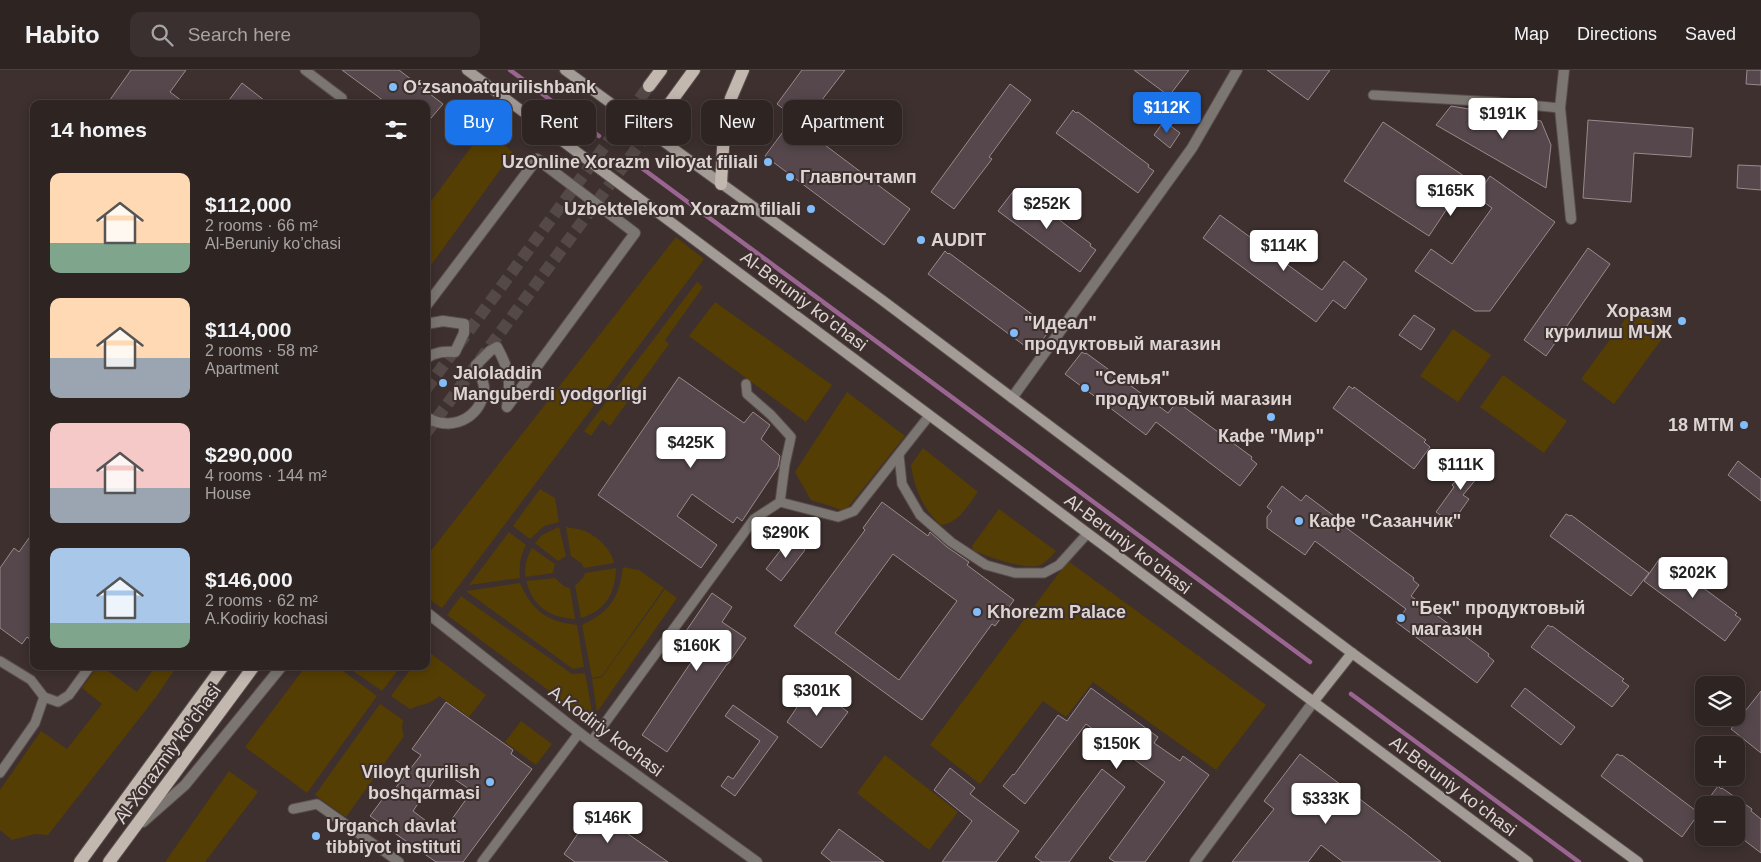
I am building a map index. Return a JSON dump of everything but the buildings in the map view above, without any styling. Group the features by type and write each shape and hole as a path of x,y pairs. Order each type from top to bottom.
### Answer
{"main road":[{"name":"Al-Beruniy ko’chasi","path":"467,70 710,250 928,416 1528,862"},
{"path":"565,70 882,300 1352,652 1638,862"},
{"path":"649,86 660,70"},
{"path":"672,100 694,70"},
{"path":"721,184 724,132 732,98 743,70"},
{"path":"1314,702 1352,652"},
{"name":"Al-Xorazmiy ko’chasi","path":"80,862 220,670"},
{"name":"Al-Xorazmiy ko’chasi","path":"109,862 251,670"}],"street":[{"path":"1012,398 1192,148 1237,70"},
{"path":"1564,70 1560,108 1571,219"},
{"path":"430,301 537,160 635,233 507,407 510,386 507,366 497,348 476,365 484,386 482,398 477,409 469,417 458,423 446,424 430,419"},
{"path":"430,323 443,321 464,324 464,333 455,352 443,351 430,356"},
{"name":"A.Kodiriy kochasi","path":"430,615 579,733 757,862"},
{"path":"131,833 185,785 279,670"},
{"path":"1195,862 1314,702"}],"lane":[{"path":"304,70 342,98 341,100"},
{"path":"1373,94 1560,108"},
{"path":"591,742 754,520 780,502 785,464 792,437 748,394 746,384"},
{"path":"780,502 838,517 854,511 928,416"},
{"path":"899,455 902,484 920,515 951,542 986,566 1016,574 1044,573 1059,565 1087,534"},
{"path":"0,661 31,680 44,697 58,702 69,695 87,670"},
{"path":"0,773 35,723 44,697"},
{"path":"482,862 579,733"},
{"path":"293,809 317,804 399,862"}],"shaded area":[{"path":"473,145 504,145 513,152 430,266 430,203"},
{"path":"676,237 704,259 442,608 430,600 430,552"},
{"path":"697,282 703,287 665,340 669,344 610,426 602,420 591,436 584,431"},
{"path":"715,302 832,385 806,422 689,336"},
{"path":"1634,307 1667,332 1614,404 1581,379"},
{"path":"1453,329 1491,355 1458,402 1420,376"},
{"path":"1503,375 1567,421 1544,453 1480,407"},
{"path":"847,392 905,436 845,511 811,500 795,472"},
{"path":"923,448 978,492 963,513 947,524 941,525 929,512 920,498 914,482 911,465"},
{"path":"540,489 555,498 559,522 544,526 530,539 513,526"},
{"path":"999,509 1056,551 1043,564 1023,566 1005,562 973,550 972,546"},
{"path":"559,527 566,556 558,561 535,543 542,535"},
{"path":"566,527 583,530 595,537 607,548 614,563 584,568 581,563 571,556"},
{"path":"509,532 526,545 520,561 520,578 469,585"},
{"path":"532,548 555,564 553,573 525,577 526,562"},
{"path":"1068,561 1266,705 1216,770 1093,682 1066,717 1043,701 980,784 930,745"},
{"path":"623,567 639,570 664,588 602,676 592,678 582,625 600,615 612,603 619,587"},
{"path":"616,568 614,586 608,600 590,615 581,618 575,586 585,573"},
{"path":"555,578 565,587 570,588 575,619 557,616 543,609 533,598 526,581"},
{"path":"520,583 530,601 542,613 549,618 577,625 584,667 573,669 466,591"},
{"path":"665,589 677,598 597,712 592,679 602,677"},
{"path":"461,596 572,674 585,673 593,717 587,719 447,615"},
{"path":"430,653 486,695 469,717 439,696 428,703 410,709 391,696 410,670 430,670"},
{"path":"95,670 107,670 137,692 153,670 174,670 156,697 48,835 35,834 12,840 0,830 0,790 41,731 67,749 102,704 82,688"},
{"path":"303,670 341,670 377,696 307,793 245,747"},
{"path":"352,670 398,670 382,691"},
{"path":"380,704 403,720 404,736 346,817 315,795"},
{"path":"521,721 552,744 536,765 505,742"},
{"path":"885,755 958,812 929,850 857,793"},
{"path":"229,771 258,792 205,862 165,862"}],"waterway":[{"path":"510,70 599,136"},
{"path":"635,163 1310,662"},
{"path":"1351,694 1579,862"}],"tunnel":[{"path":"430,384 649,86"},
{"path":"430,428 639,145"}],"place":[{"name":"Oʻzsanoatqurilishbank","path":"393,87"},
{"name":"UzOnline Xorazm viloyat filiali","path":"768,162"},
{"name":"Главпочтамп","path":"790,177"},
{"name":"Uzbektelekom Xorazm filiali","path":"811,209"},
{"name":"AUDIT","path":"921,240"},
{"name":"Хоразм курилиш МЧЖ","path":"1682,321"},
{"name":"\"Идеал\" продуктовый магазин","path":"1014,333"},
{"name":"Jaloladdin Manguberdi yodgorligi","path":"443,383"},
{"name":"\"Семья\" продуктовый магазин","path":"1085,388"},
{"name":"Кафе \"Мир\"","path":"1271,417"},
{"name":"18 MTM","path":"1744,425"},
{"name":"Кафе \"Сазанчик\"","path":"1299,521"},
{"name":"Khorezm Palace","path":"977,612"},
{"name":"\"Бек\" продуктовый магазин","path":"1401,618"},
{"name":"Viloyt qurilish boshqarmasi","path":"490,782"},
{"name":"Urganch davlat tibbiyot instituti","path":"316,836"}]}
